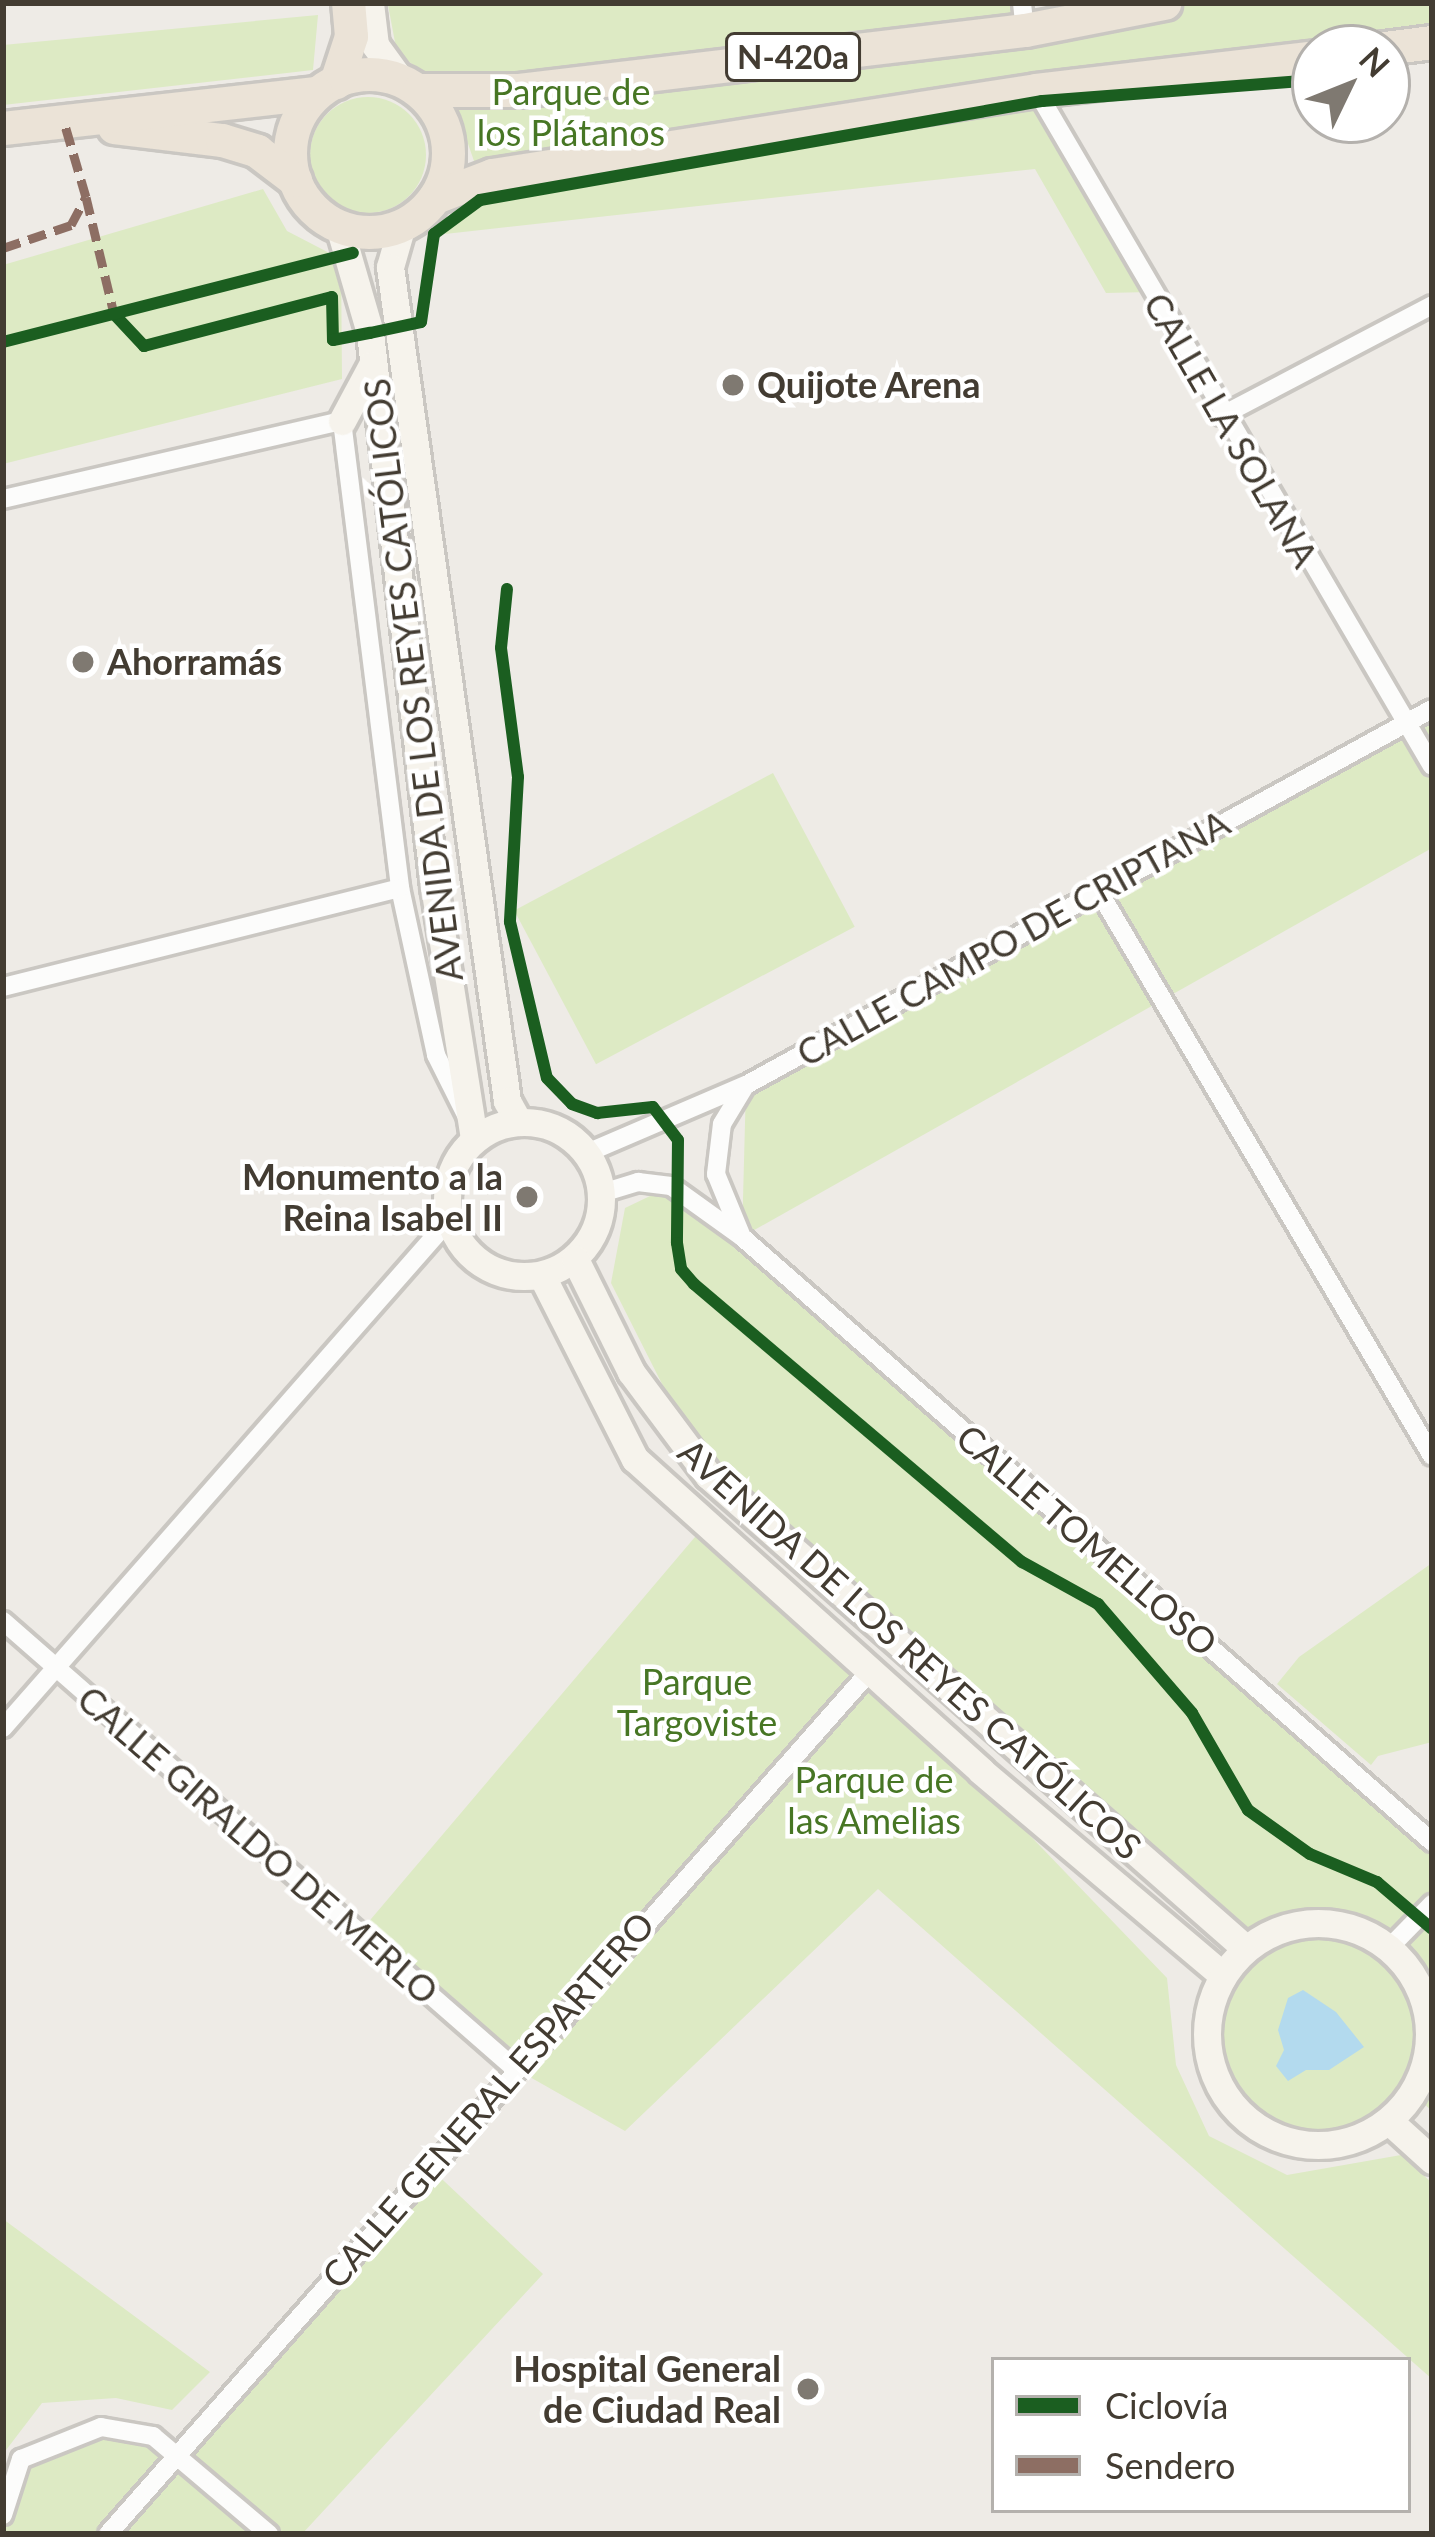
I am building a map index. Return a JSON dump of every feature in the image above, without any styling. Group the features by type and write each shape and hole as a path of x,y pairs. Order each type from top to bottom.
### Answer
{"highway":[{"path":"295,180 293,125 326,87 351,36 348,3"},
{"name":"N-420a","path":"409,84 519,90 1023,16 1164,3"},
{"name":"N-420a","path":"402,225 435,197 492,175 1036,90 1291,59"},
{"path":"3,128 326,87 363,73 409,84 450,145 435,197"},
{"path":"64,122 222,140 257,152 295,180 316,212 339,226 370,232 402,225"}],"main road":[{"path":"370,3 375,45 409,84"},
{"name":"AVENIDA DE LOS REYES CATÓLICOS","path":"402,225 390,267 504,1079 518,1121"},
{"name":"AVENIDA DE LOS REYES CATÓLICOS","path":"339,226 353,253 374,362 434,886 473,1133"},
{"path":"342,421 374,362"},
{"path":"518,1121 550,1126 587,1153 602,1193 599,1221 575,1259 542,1276 482,1264 449,1220 453,1166 473,1133 518,1121"},
{"name":"AVENIDA DE LOS REYES CATÓLICOS","path":"575,1259 631,1372 708,1475 1245,1948"},
{"name":"AVENIDA DE LOS REYES CATÓLICOS","path":"542,1276 635,1459 1222,1975"},
{"path":"1316,1922 1354,1928 1389,1948 1418,1984 1428,2013 1422,2102 1355,2140 1315,2146 1277,2139 1241,2116 1216,2081 1206,2036 1222,1975 1245,1948 1279,1929 1316,1922"},
{"path":"1389,2121 1432,2160"}],"street":[{"name":"CALLE LA SOLANA","path":"1036,90 1220,416 1432,766"},
{"path":"1220,416 1432,304"},
{"path":"3,499 342,421 400,888 436,1055 455,1107 473,1133"},
{"name":"CALLE CAMPO DE CRIPTANA","path":"587,1153 746,1085 1432,709"},
{"path":"3,987 400,888"},
{"path":"1098,890 1432,1456"},
{"name":"CALLE TOMELLOSO","path":"742,1237 716,1174 722,1124 746,1085"},
{"name":"CALLE TOMELLOSO","path":"602,1193 638,1182 670,1186 742,1237 1432,1842"},
{"path":"3,1728 449,1220"},
{"name":"CALLE GIRALDO DE MERLO","path":"3,1622 514,2068"},
{"name":"CALLE GENERAL ESPARTERO","path":"108,2534 514,2068 871,1670"},
{"path":"1389,1948 1432,1904"},
{"path":"3,2515 22,2459 101,2427 153,2436 178,2452 269,2534"},
{"path":"3,2444 22,2459"}],"green space":[{"name":"Parque de los Plátanos","path":"1010,3 1025,30 1178,3 1432,3 1432,32 1411,35 1411,24 1291,24 1291,53 1037,90 1150,292 1106,293 1035,169 445,234 474,161 450,92 397,53 388,5"},
{"path":"318,15 313,70 3,105 3,45"},
{"path":"368,97 390,101 409,114 422,133 426,155 422,177 409,196 390,209 368,213 346,209 327,196 314,177 310,155 314,133 327,114 346,101"},
{"path":"263,189 287,231 341,259 342,379 3,464 3,265"},
{"path":"1432,713 1432,848 742,1237 746,1085"},
{"path":"773,773 855,927 596,1064 514,911"},
{"path":"671,1186 1432,1850 1432,2111 1413,2094 1351,2136 1277,2139 1223,2091 1206,2036 1245,1948 708,1475 611,1283 625,1208"},
{"path":"706,1524 871,1670 1167,1978 1176,2065 1209,2136 1287,2175 1401,2155 1432,2183 1432,2379 878,1889 625,2131 514,2068 360,1932"},
{"path":"1432,1563 1432,1742 1378,1756 1371,1765 1277,1684 1299,1657"},
{"path":"428,2166 543,2274 302,2534 5,2534 6,2501 21,2459 101,2427 179,2452"},
{"path":"3,2219 210,2372 172,2410 116,2398 42,2403 3,2454"}],"water":[{"path":"1303,1990 1336,2012 1364,2047 1329,2070 1306,2070 1288,2081 1276,2066 1284,2050 1278,2030 1288,1998"}],"marked path":[{"path":"3,248 71,225 86,197 64,122"},
{"path":"86,197 114,314"}],"cycle path":[{"path":"114,314 144,346 332,297 333,340 370,333 421,322 434,234 480,200 1042,101 1291,82"},
{"path":"3,342 353,253"},
{"path":"507,589 501,648 518,777 510,922 547,1078 572,1104 597,1113 653,1107 678,1140 677,1243 681,1269 694,1284 1022,1562 1098,1604 1192,1713 1248,1810 1310,1854 1377,1882 1432,1929"}],"place":[{"name":"Quijote Arena","path":"733,385"},
{"name":"Ahorramás","path":"83,662"},
{"name":"Monumento a la Reina Isabel II","path":"527,1197"},
{"name":"Hospital General de Ciudad Real","path":"808,2389"}],"park label":[{"name":"Parque Targoviste","path":"697,1702"},
{"name":"Parque de las Amelias","path":"874,1800"}]}
